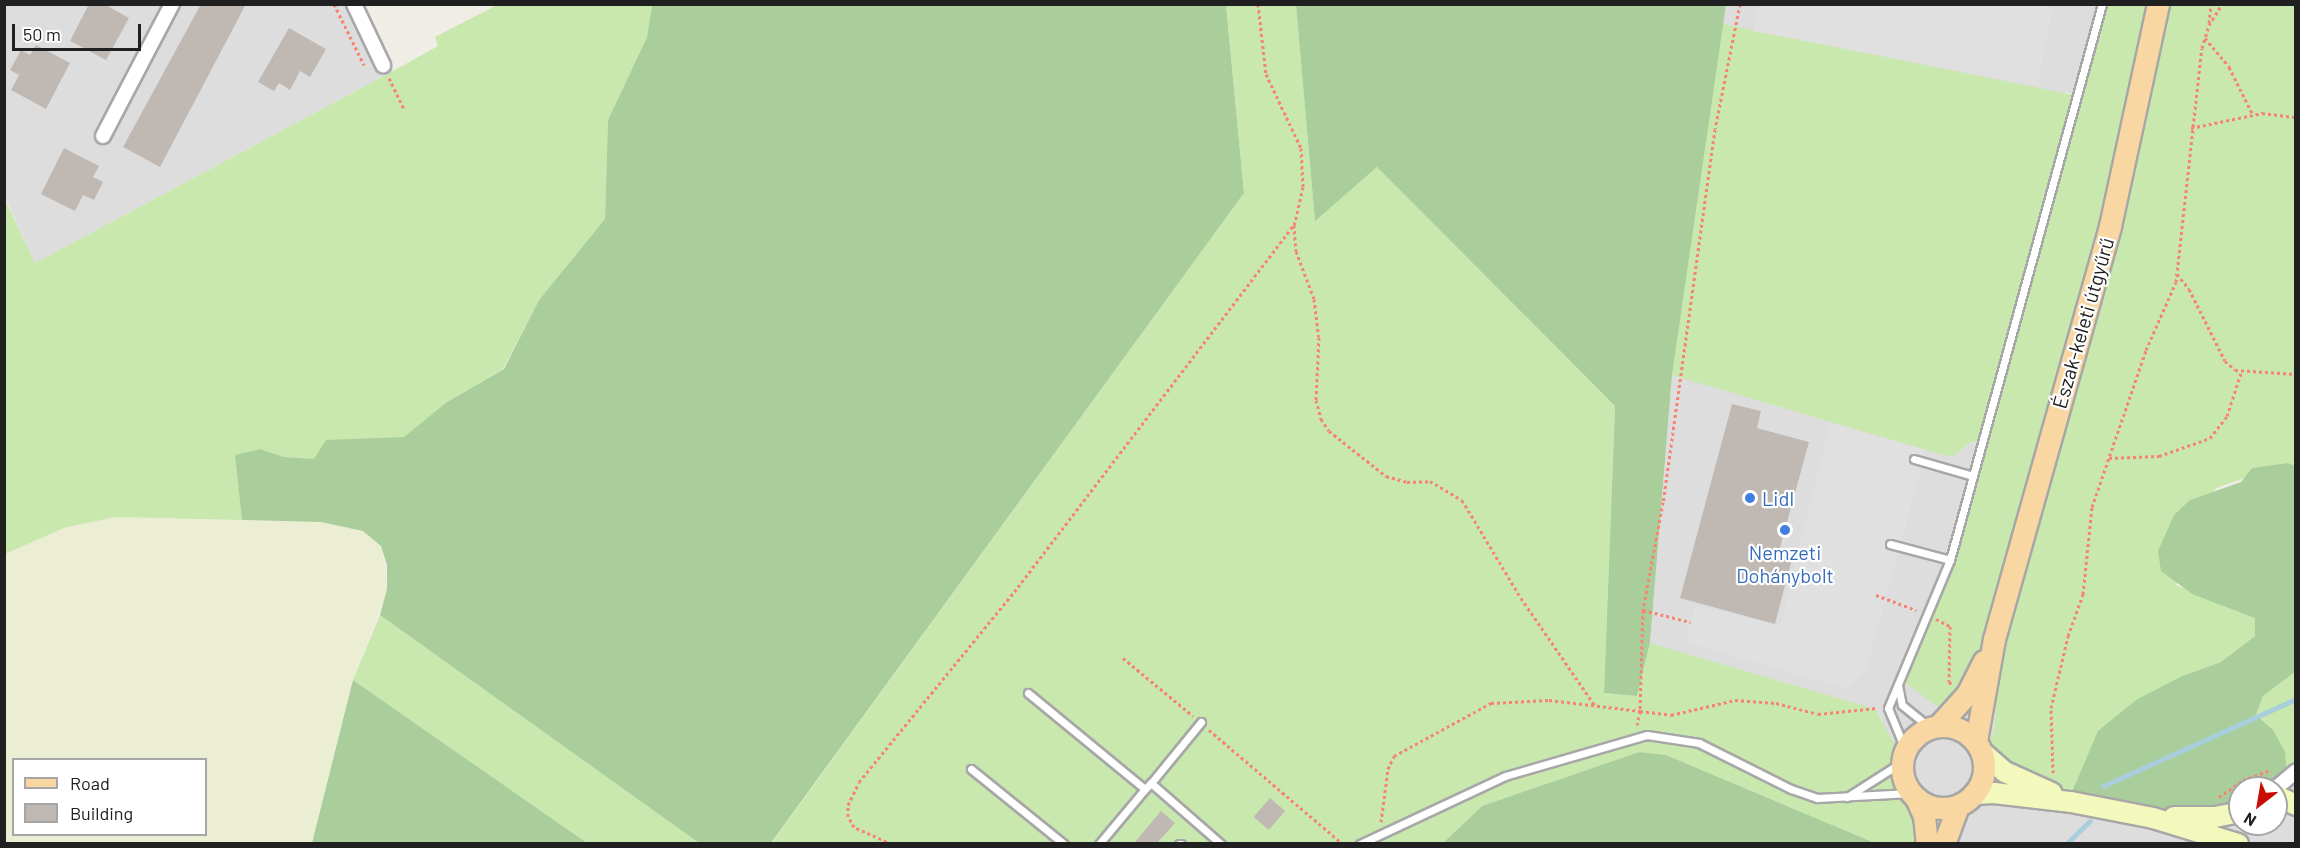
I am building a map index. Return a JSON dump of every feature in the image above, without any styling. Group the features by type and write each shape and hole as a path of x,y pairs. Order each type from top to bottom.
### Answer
{"main road":[{"name":"Észak-keleti útgyűrű","path":"1979,746 1994,639 2110,226 2158,4"},
{"name":"Észak-keleti útgyűrű","path":"1934,726 1967,694 1994,639"},
{"path":"1927,843 1924,816 1913,796 1904,756 1934,726 1953,726 1979,746 1984,774 1966,800 1944,843"},
{"path":"1913,796 1936,807 1966,800"}],"street":[{"path":"103,136 172,4"},
{"path":"354,4 383,65"},
{"path":"1979,746 2005,772 2071,801"},
{"path":"1966,800 1994,793 2071,801 2153,818 2240,843"},
{"path":"2153,818 2215,817 2228,814"}],"lane":[{"path":"1845,798 1904,756 1888,708 1950,560 2102,4"},
{"path":"1914,459 1972,476"},
{"path":"1890,544 1950,560"},
{"path":"1898,685 1902,705 1934,726"},
{"path":"1029,693 1145,789"},
{"path":"1099,843 1201,722"},
{"path":"1360,843 1488,783 1635,736 1659,735 1699,743 1791,789 1817,798 1913,796"},
{"path":"971,768 1064,843"},
{"path":"1151,783 1221,843"}],"path":[{"path":"334,4 367,70"},
{"path":"1258,4 1266,74 1301,148 1303,187 1294,225 1296,251 1314,299 1319,337 1316,400 1321,419 1329,431 1386,476 1407,482 1430,481 1462,500 1521,598 1596,707"},
{"path":"1635,736 1640,711 1643,610 1663,502 1716,129 1740,4"},
{"path":"2050,792 2054,763 2050,731 2054,688 2083,594 2091,516 2146,350 2177,274 2192,128 2211,4"},
{"path":"2209,25 2222,4"},
{"path":"2205,37 2229,67 2253,115"},
{"path":"383,65 404,109"},
{"path":"2192,128 2253,115 2295,117"},
{"path":"891,843 854,827 848,816 848,805 858,782 1018,587 1294,225"},
{"path":"2177,274 2189,289 2225,361 2241,373 2295,374"},
{"path":"2109,458 2159,456 2210,438 2227,416 2241,373"},
{"path":"1876,595 1950,626 1948,682 1967,694"},
{"path":"1643,610 1690,622"},
{"path":"1123,658 1342,843"},
{"path":"1381,834 1388,769 1394,756 1491,703 1549,700 1671,715 1735,700 1776,703 1818,714 1888,708"},
{"path":"2216,800 2244,780 2277,768"}],"shaded area":[{"path":"1758,4 2053,5 2037,86 1753,31"},
{"path":"4,5 364,5 393,71 35,263 5,198"},
{"path":"1726,5 2105,5 2080,96 2065,92 1973,441 1985,444 1955,558 1935,608 1944,711 1990,701 1997,704 1994,732 1982,751 2228,806 2228,836 2288,836 2287,776 2295,767 2295,843 1924,843 1900,786 1896,747 1650,643 1672,375"},
{"path":"1830,423 1926,450 1865,674 1847,689 1685,642 1696,605 1780,626"}],"green space":[{"path":"1226,4 1296,5 1315,220 1377,167 1615,406 1604,693 1637,696 1650,643 1875,709 1896,747 1900,786 1924,843 1875,843 1666,755 1639,752 1482,806 1443,843 771,844 1244,193"},
{"path":"497,5 652,5 647,37 608,120 605,219 539,300 503,369 447,402 405,437 372,439 314,459 284,457 260,449 236,455 242,520 115,517 64,528 5,554 4,198 35,263 438,46 435,37"},
{"path":"652,5 1226,5 1244,193 771,843 699,843 380,615 387,589 387,565 381,546 363,531 321,522 242,520 235,455 260,449 284,457 314,459 326,440 404,437 447,402 504,369 539,300 605,219 608,120 647,37"},
{"path":"1296,5 1726,5 1672,375 1650,643 1637,696 1604,693 1615,406 1377,167 1315,221"},
{"path":"2105,5 2295,5 2295,466 2287,463 2216,488 2176,585 2255,618 2255,636 2221,662 2182,676 2069,799 1982,751 1994,732 1996,704 1990,701 1944,711 1904,682 1955,558 1984,444 1972,441 1954,456 1943,455 1672,375 1723,24 2079,96"},
{"path":"2288,463 2295,466 2295,672 2263,696 2256,715 2273,730 2285,752 2287,776 2228,776 2228,810 2153,816 2069,799 2098,731 2136,700 2182,676 2221,662 2255,636 2255,618 2192,594 2161,571 2158,551 2174,515 2190,500 2241,482 2252,468"},
{"path":"115,517 321,522 363,531 382,546 387,589 353,680 312,843 5,844 5,554 64,528"},
{"path":"380,615 699,843 587,843 353,680"},
{"path":"2295,672 2295,767 2288,776 2256,715 2263,696"},
{"path":"353,680 587,843 312,843"},
{"path":"1639,752 1666,755 1875,843 1443,843 1482,806"}],"building":[{"path":"89,4 104,4 129,18 106,60 70,41"},
{"path":"201,4 246,4 160,167 123,147"},
{"path":"289,28 326,49 310,77 300,71 290,90 279,83 274,91 258,82"},
{"path":"36,45 70,63 46,109 11,90 19,75 10,70 21,50 30,55"},
{"path":"64,148 99,166 93,177 103,182 94,200 83,195 75,211 41,194"},
{"name":"Lidl","path":"1732,404 1761,411 1757,428 1809,442 1778,555 1792,559 1775,624 1680,598"},
{"path":"1270,798 1285,811 1269,830 1254,817"},
{"path":"1161,811 1175,823 1157,843 1134,843"}],"waterway":[{"path":"2103,786 2296,699"},
{"path":"2066,844 2090,821"}],"place":[{"name":"Lidl","path":"1750,498"},
{"name":"Nemzeti Dohánybolt","path":"1785,530"}]}
